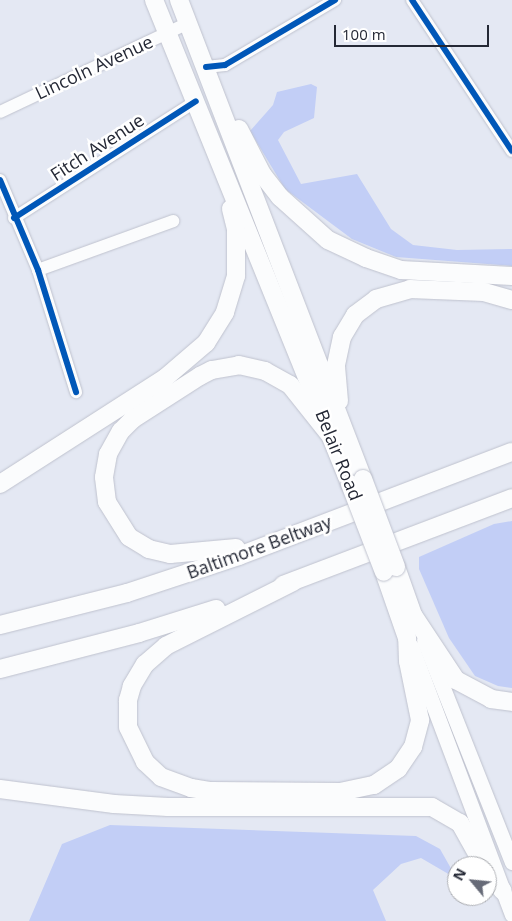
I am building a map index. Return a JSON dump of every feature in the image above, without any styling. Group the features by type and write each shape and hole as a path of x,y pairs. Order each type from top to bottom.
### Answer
{"highway":[{"name":"Belair Road","path":"154,0 337,432 390,570 413,615"},
{"name":"Belair Road","path":"179,0 206,67 337,432"},
{"path":"206,67 262,174 295,214 328,240 366,258 401,270 512,276"},
{"path":"0,484 184,365 216,328 232,295 237,253 236,229 216,148"},
{"path":"337,432 338,352 347,326 365,306 392,292 410,289 484,292 512,300"},
{"path":"274,543 181,555 159,553 138,544 121,528 107,502 104,471 114,442 133,419 200,376 212,370 239,365 265,371 290,385 337,432"},
{"path":"431,486 512,439"},
{"name":"Baltimore Beltway","path":"0,625 127,593 274,543 431,486 512,452"},
{"path":"0,668 158,628 293,582 431,531 512,498"},
{"path":"431,531 512,511"},
{"name":"Belair Road","path":"390,570 407,638"},
{"path":"293,582 166,646 139,673 128,700 128,727 144,762 161,777 191,788 238,793 358,790 386,778 407,758 418,734 418,696 408,661 407,638"},
{"path":"413,615 456,680 490,699 512,702"},
{"path":"0,789 114,804 168,807 432,807 451,815 460,823 478,856"},
{"path":"497,883 502,890"}],"main road":[{"name":"Belair Road","path":"413,615 512,862"},
{"name":"Belair Road","path":"407,638 512,915"}],"street":[{"path":"206,67 225,65 335,0"},
{"path":"412,0 512,151"},
{"name":"Lincoln Avenue","path":"0,112 188,23"},
{"name":"Fitch Avenue","path":"14,218 196,101"},
{"path":"0,180 14,218 38,270 76,392"},
{"path":"38,270 173,221"}],"shaded area":[{"path":"311,84 317,87 314,118 284,132 278,140 301,184 357,174 391,229 413,245 457,250 512,249 512,266 396,257 352,239 285,189 250,131 273,105 277,92"},
{"path":"512,521 512,688 498,686 475,676 449,638 419,569 419,557 494,524"},
{"path":"110,825 416,836 440,849 447,861 447,873 421,858 401,864 373,890 386,921 29,921 62,844"}],"cycle path":[{"path":"206,67 225,65 335,0"},
{"path":"412,0 512,151"},
{"path":"14,218 196,101"},
{"path":"0,180 38,270 76,392"}]}
